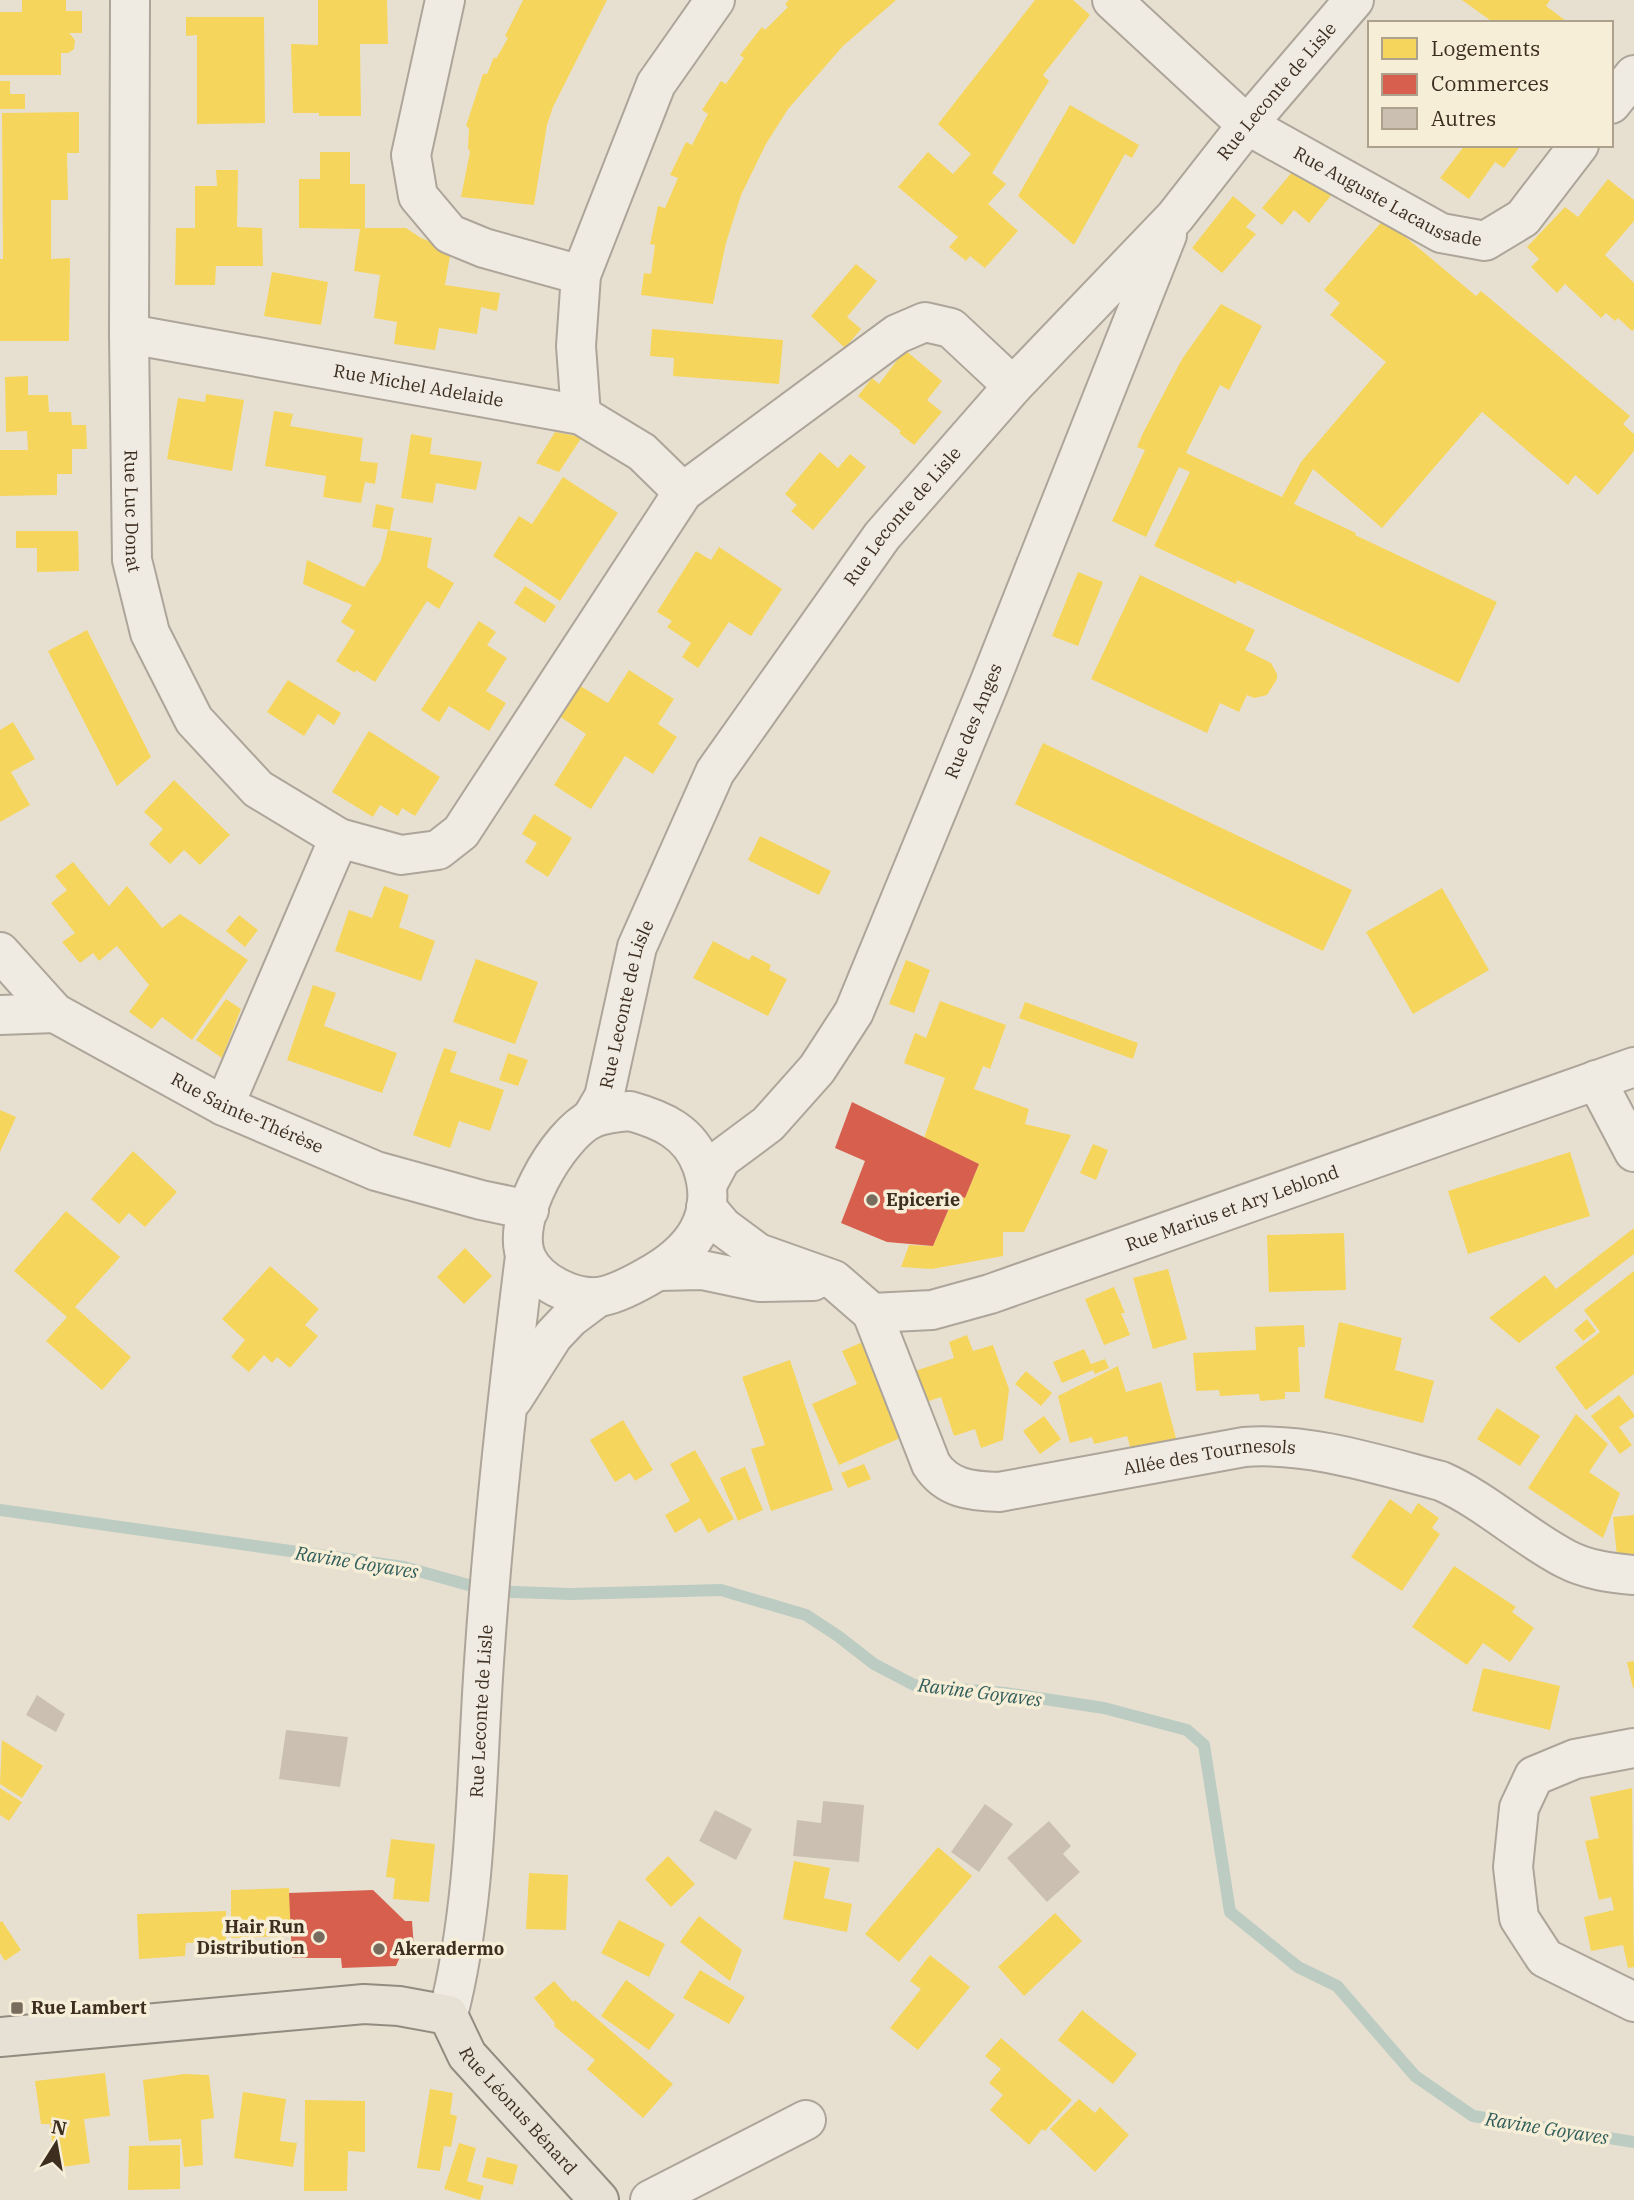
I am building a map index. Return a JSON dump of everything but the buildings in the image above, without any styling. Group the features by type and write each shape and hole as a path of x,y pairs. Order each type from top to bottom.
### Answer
{"main road":[{"path":"0,2037 364,2004 399,2006 449,2015"},
{"name":"Rue Léonus Bénard","path":"449,2015 467,2055 599,2200"}],"street":[{"name":"Rue Luc Donat","path":"130,0 129,334 132,560 150,634 194,720 258,789 339,838 401,855 438,850 461,832 683,492"},
{"path":"445,0 411,155 418,196 450,234 484,248 580,275"},
{"path":"581,415 576,346 580,275 656,84 715,0"},
{"name":"Rue Auguste Lacaussade","path":"1112,0 1247,125 1441,233 1485,241 1523,218 1577,147"},
{"name":"Rue Leconte de Lisle","path":"591,1119 604,1097 637,947 715,772 882,536 1013,386 1175,217 1247,125 1354,0"},
{"path":"1613,101 1634,75"},
{"name":"Rue des Anges","path":"707,1195 721,1159 768,1124 817,1069 854,1012 984,697 1175,217"},
{"path":"683,492 897,334 925,322 951,328 1013,386"},
{"name":"Rue Michel Adelaide","path":"129,334 581,415 642,452 683,492"},
{"path":"224,1106 339,838"},
{"name":"Rue Sainte-Thérèse","path":"0,952 55,1013 224,1106 376,1171 481,1200 529,1210"},
{"path":"0,1015 55,1013"},
{"name":"Rue Marius et Ary Leblond","path":"872,1313 932,1310 990,1294 1634,1067"},
{"path":"1596,1080 1634,1152"},
{"path":"707,1195 695,1239 680,1256 633,1285 598,1297 573,1294 553,1285 535,1273 525,1256 524,1231 529,1210 553,1155 591,1119 607,1113 629,1111 668,1124 687,1139 700,1161 707,1195 723,1227 758,1253 834,1280 872,1313"},
{"name":"Rue Leconte de Lisle","path":"449,2015 458,1979 468,1910 491,1549 525,1256"},
{"path":"658,1271 702,1270 759,1282 834,1280"},
{"name":"Rue Leconte de Lisle","path":"508,1406 552,1336 598,1297"},
{"name":"Allée des Tournesols","path":"872,1313 931,1465 939,1477 972,1491 999,1492 1244,1447 1298,1447 1441,1481 1461,1490 1567,1560 1601,1571 1634,1575"},
{"path":"1634,1748 1575,1759 1534,1776 1519,1808 1513,1867 1519,1918 1545,1958 1634,2002"},
{"path":"650,2200 806,2120"}],"waterway":[{"name":"Ravine Goyaves","path":"0,1510 404,1567 490,1591 570,1594 721,1590 806,1615 874,1664 914,1685 1005,1693 1104,1708 1187,1730 1204,1745 1230,1912 1298,1967 1337,1986 1415,2076 1473,2116 1634,2142"}],"place":[{"name":"Epicerie","path":"872,1200"},
{"name":"Hair Run Distribution","path":"319,1937"},
{"name":"Akeradermo","path":"379,1949"},
{"name":"Rue Lambert","path":"17,2008"}]}
